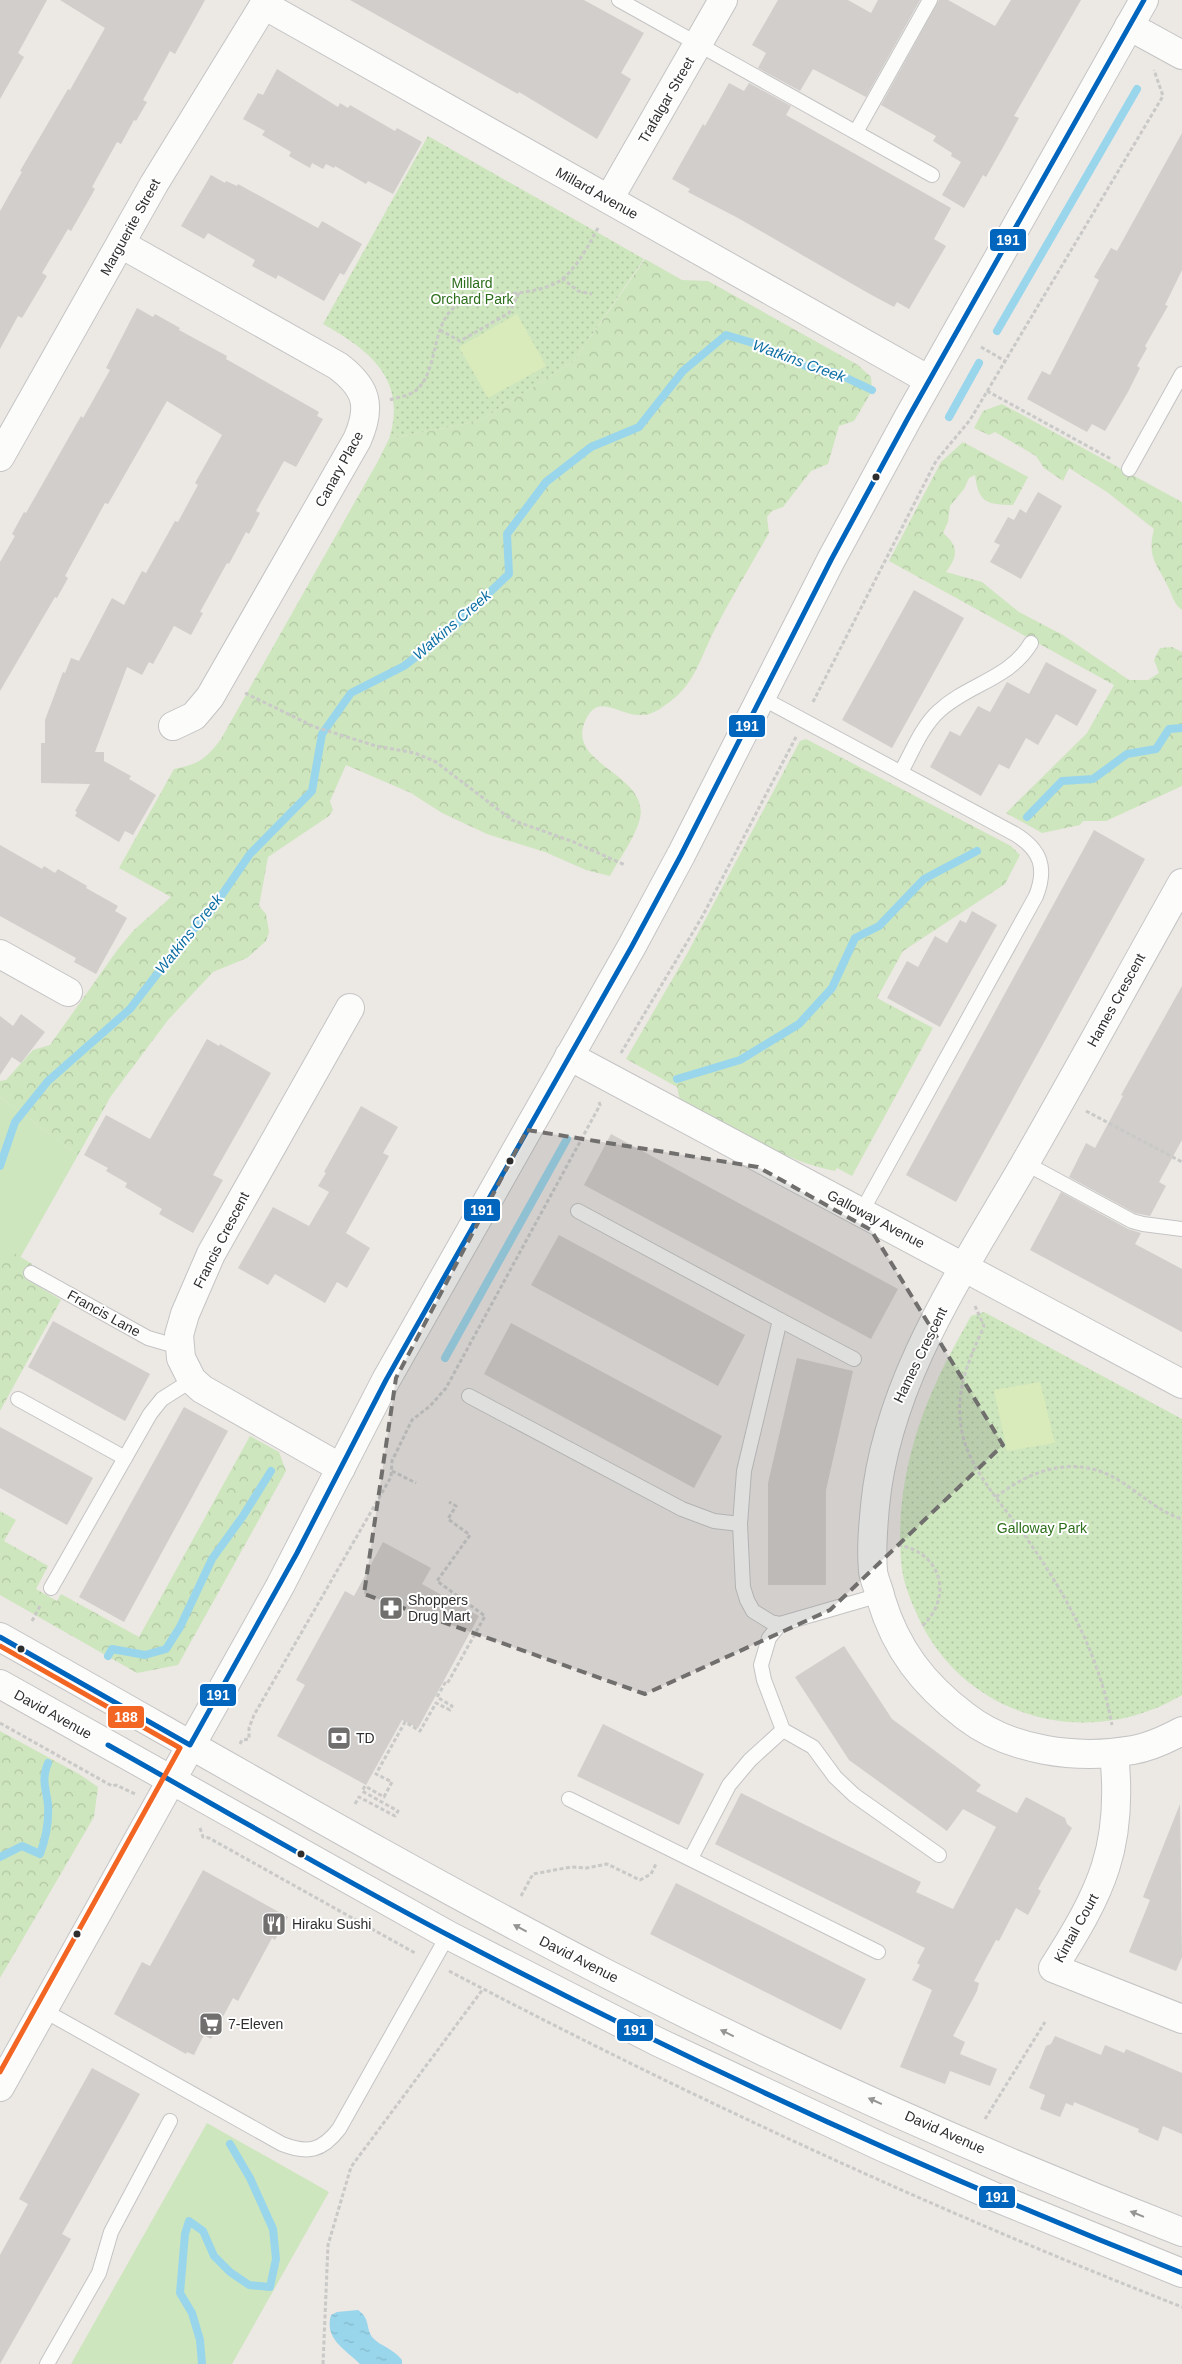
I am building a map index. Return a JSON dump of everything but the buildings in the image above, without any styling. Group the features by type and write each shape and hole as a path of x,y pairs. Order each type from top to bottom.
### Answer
{"street":[{"name":"Trafalgar Street","path":"609,200 723,0"},
{"path":"0,2087 297,1553 386,1380 681,855 831,560 929,380 1144,0"},
{"name":"Millard Avenue","path":"266,2 609,200 929,380"},
{"name":"Marguerite Street","path":"0,458 154,184 266,2"},
{"path":"1129,26 1182,55"},
{"name":"Canary Place","path":"121,244 338,366 360,386 366,407 362,429 357,440 210,697 194,716 173,726"},
{"name":"Hames Crescent","path":"1182,883 965,1266 909,1373 896,1404 882,1450 875,1502 872,1555 873,1575 889,1625 917,1671 948,1703 970,1720 1011,1741 1039,1749 1067,1753 1114,1753 1143,1748 1182,1731"},
{"path":"0,954 68,992"},
{"name":"Francis Crescent","path":"341,1468 216,1399 192,1380 185,1370 179,1347 179,1335 185,1314 211,1254 350,1008"},
{"name":"Galloway Avenue","path":"569,1056 965,1266 1182,1384"},
{"name":"David Avenue","path":"0,1637 405,1866 633,1987 936,2129 1182,2232"},
{"name":"David Avenue","path":"0,1684 448,1935 658,2042 880,2146 995,2197 1182,2273"},
{"name":"Kintail Court","path":"1114,1753 1117,1806 1112,1851 1091,1903 1053,1968 1182,2019"}],"lane":[{"path":"619,0 932,175"},
{"path":"856,132 930,0"},
{"path":"1129,469 1182,374"},
{"path":"901,772 925,730 939,711 1011,667 1026,652 1031,643"},
{"path":"760,697 1028,842 1039,858 1042,868 1036,896 862,1211"},
{"path":"1025,1163 1132,1220 1142,1224 1182,1229"},
{"path":"578,1211 854,1358"},
{"name":"Francis Lane","path":"31,1273 148,1338 179,1347"},
{"path":"780,1320 744,1471 740,1524 744,1587 747,1600 753,1611 771,1622 780,1624 880,1595"},
{"path":"51,1588 150,1414 162,1399 192,1380"},
{"path":"469,1396 682,1509 714,1521 740,1524"},
{"path":"18,1399 125,1458"},
{"path":"780,1624 769,1638 762,1665 764,1680 783,1730 813,1747 835,1777 854,1795 939,1855"},
{"path":"691,1858 729,1786 750,1760 783,1730"},
{"path":"569,1799 878,1952"},
{"path":"43,2010 282,2144 296,2149 310,2150 323,2145 339,2129 448,1935"},
{"path":"47,2364 99,2273 112,2232 170,2121"}],"path":[{"path":"619,1054 625,1049 698,924 930,473 943,452 966,426 1163,96 1153,68"},
{"path":"390,400 408,395 420,386 428,369 440,330 448,315 458,304 468,300 519,293 546,286 562,278 581,258 600,225"},
{"path":"562,278 578,291 592,294"},
{"path":"440,330 460,341 509,313 519,293"},
{"path":"981,347 1005,361"},
{"path":"987,391 1129,469"},
{"path":"245,693 325,731 391,750 425,756 436,762 512,820 574,842 625,865"},
{"path":"242,1740 249,1739 249,1728 254,1715 392,1471 392,1461 412,1420 430,1406 446,1388 600,1105 597,1096"},
{"path":"1085,1111 1182,1162"},
{"path":"975,1306 984,1326 966,1367 961,1389 960,1409 964,1440 976,1467 1038,1555 1079,1624 1094,1656 1112,1724"},
{"path":"996,1497 1019,1480 1036,1472 1070,1467 1090,1469 1115,1478 1164,1511 1182,1519"},
{"path":"392,1471 416,1483"},
{"path":"355,1804 359,1797 395,1816 398,1811 362,1791 365,1786 384,1797 392,1782 376,1774 405,1722 420,1731 436,1703 450,1710 452,1706 437,1697 445,1683 447,1684 485,1616 437,1581 470,1535 448,1519 456,1506 449,1502"},
{"path":"898,1545 918,1551 928,1559 936,1571 940,1583 939,1604 931,1617 920,1627"},
{"path":"0,1723 112,1786 116,1785"},
{"path":"520,1896 533,1874 552,1870 576,1867 592,1868 607,1864 634,1878 646,1878 651,1874 664,1845"},
{"path":"324,2364 328,2245 351,2167 483,1989"},
{"path":"985,2119 1045,2022"}],"highlighted area":[{"path":"527,1130 758,1167 871,1230 1003,1445 830,1610 645,1694 364,1594 396,1378"}],"green space":[{"name":"Millard Orchard Park","path":"428,136 644,259 574,361 479,421 389,439 394,418 393,399 389,383 369,356 355,344 323,324"},
{"path":"645,259 682,280 708,281 858,365 871,377 872,391 854,421 839,426 828,464 811,471 783,507 772,511 767,517 769,533 715,629 692,677 680,693 661,708 646,715 633,715 602,706 595,708 589,714 584,724 583,738 588,751 635,793 640,806 639,822 630,843 610,876 586,870 545,852 487,834 442,813 411,793 346,765 330,801 333,810 329,816 268,857 259,906 266,914 269,932 266,941 247,958 213,972 168,1020 111,1096 78,1155 0,1097 0,1081 6,1080 33,1050 50,1045 118,949 134,930 171,897 119,868 174,769 201,760 221,739 389,439 479,421 574,361"},
{"path":"517,314 546,366 488,398 459,347"},
{"path":"1002,404 1182,502 1182,610 1174,601 1155,562 1152,548 1154,529 1107,492 1069,468 1063,481 1044,468 1036,456 995,432 989,435 974,428 983,411"},
{"path":"963,442 1028,477 1013,505 990,503 985,500 981,496 976,484 975,475 969,478 964,489 950,506 948,522 943,533 952,542 955,551 953,561 946,572 982,582 1019,612 1063,635 1129,680 1148,680 1159,673 1154,660 1160,648 1172,647 1182,652 1182,786 1106,821 1083,821 1080,825 1042,833 1006,813 1087,733 1114,685 889,561 941,462"},
{"path":"806,739 1011,846 1020,855 1005,884 903,951 877,998 933,1028 852,1176 837,1168 835,1171 795,1159 755,1141 680,1101 677,1087 626,1059 687,954 800,741"},
{"path":"0,1097 78,1155 20,1258 0,1244"},
{"path":"0,1244 32,1264 25,1278 61,1300 0,1411"},
{"name":"Galloway Park","path":"984,1312 1182,1419 1182,1695 1146,1712 1109,1721 1071,1722 1034,1716 999,1702 968,1682 941,1655 920,1621 910,1599 902,1568 900,1538 903,1492 907,1469 927,1403 948,1357 971,1316"},
{"path":"1040,1382 1055,1443 1007,1451 994,1390"},
{"path":"250,1436 279,1452 286,1471 178,1665 137,1673 0,1595 0,1511 16,1520 4,1541 48,1566 36,1589 57,1601 61,1594 139,1637"},
{"path":"0,1731 79,1774 98,1787 94,1817 0,1978"},
{"path":"207,2123 329,2192 232,2364 71,2364"}],"water":[{"path":"358,2310 365,2317 373,2338 398,2356 402,2360 402,2364 360,2364 337,2343 330,2331 331,2315 337,2312"}],"waterway":[{"name":"Watkins Creek","path":"997,331 1137,89"},
{"name":"Watkins Creek","path":"0,1166 15,1122 48,1081 130,1009 185,938 208,915 250,854 312,791 322,734 351,693 404,666 446,634 509,574 507,534 546,482 591,447 639,427 683,371 726,335 763,346 810,368 836,373 872,390"},
{"name":"Watkins Creek","path":"949,417 979,363"},
{"path":"1027,817 1062,781 1093,779 1127,754 1156,749 1169,729 1182,728"},
{"path":"677,1079 740,1060 799,1024 832,988 855,938 879,926 924,879 977,851"},
{"path":"445,1358 567,1139"},
{"path":"108,1656 112,1649 145,1655 166,1649 180,1627 212,1559 243,1516 271,1471"},
{"path":"0,1857 22,1846 40,1854 47,1824 48,1805 44,1779 48,1763"},
{"path":"202,2364 200,2340 192,2313 180,2293 185,2234 189,2221 203,2231 214,2256 230,2272 249,2285 270,2287 276,2259 273,2229 250,2178 230,2144"}],"transit line":[{"name":"191","path":"0,1637 190,1745 297,1553 386,1380 632,946 681,855 831,560 908,418 1144,0"},
{"name":"188","path":"0,1646 180,1748 0,2072"},
{"name":"191","path":"108,1745 407,1913 630,2028 720,2072 903,2156 1182,2273"}],"place":[{"name":"Shoppers Drug Mart","path":"391,1608"},
{"name":"TD","path":"339,1738"},
{"name":"Hiraku Sushi","path":"274,1924"},
{"name":"7-Eleven","path":"211,2024"}]}
